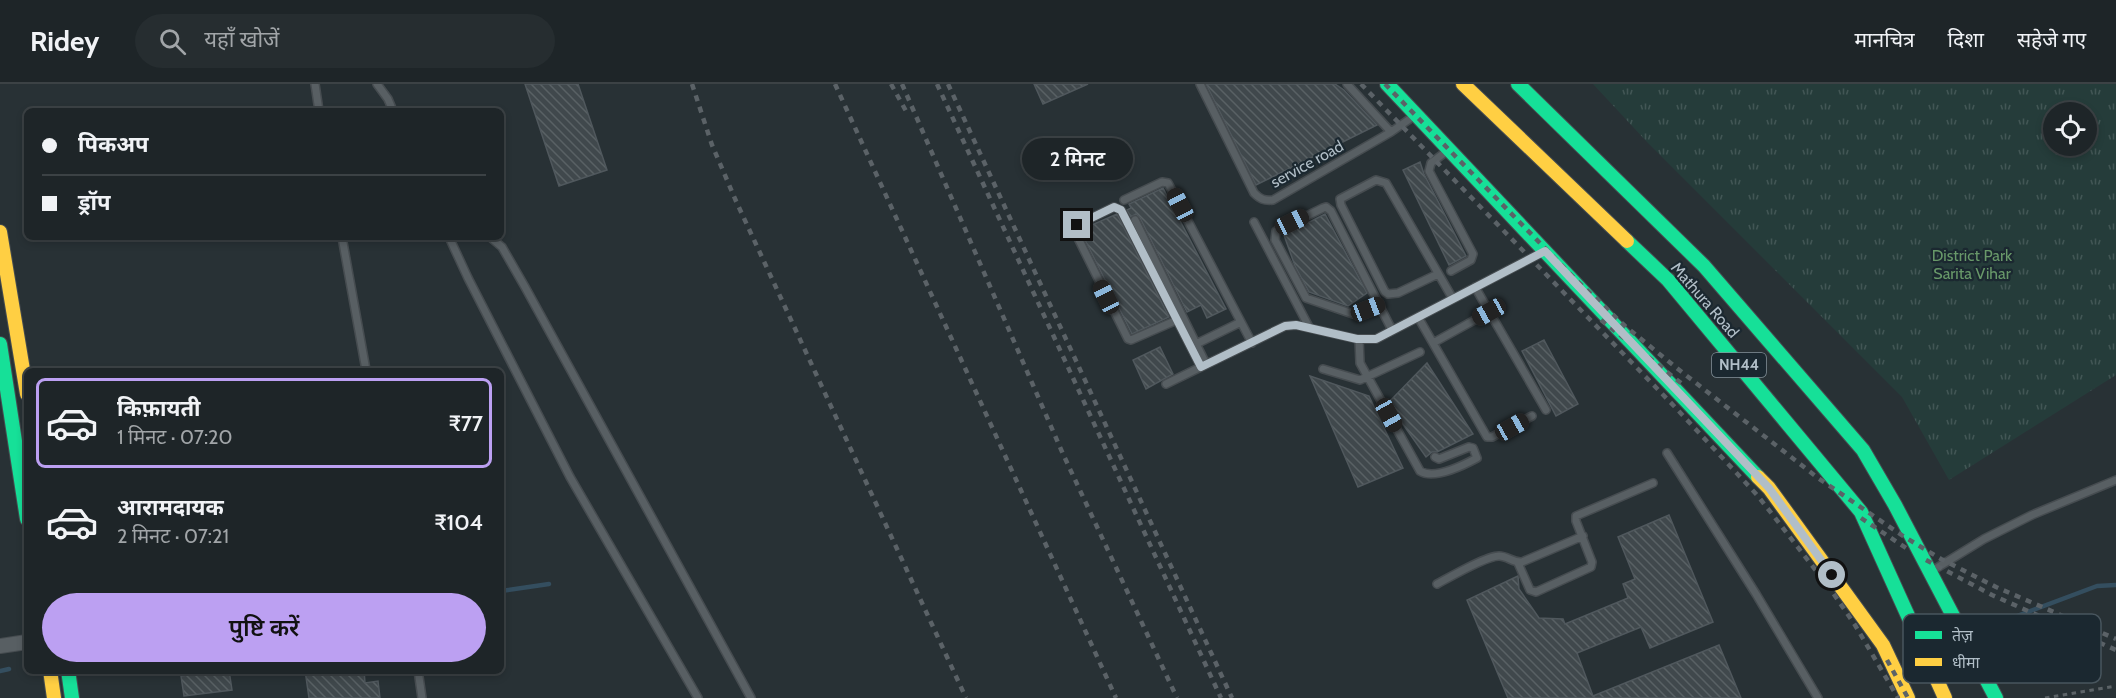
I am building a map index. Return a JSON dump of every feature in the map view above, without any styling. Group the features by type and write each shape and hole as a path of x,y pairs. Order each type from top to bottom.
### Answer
{"main road":[{"path":"1387,84 1769,488 1883,645 1908,698"},
{"name":"Mathura Road","path":"1463,84 1668,280 1861,512 1907,614"},
{"name":"Mathura Road","path":"1518,84 1704,266 1863,450 1895,505 1952,614"},
{"path":"0,232 7,311 17,334 24,376"},
{"path":"0,336 17,334"},
{"path":"0,344 24,500"},
{"path":"51,674 54,698"},
{"path":"69,674 72,698"},
{"name":"Mathura Road","path":"1938,683 1945,698"},
{"name":"Mathura Road","path":"1987,683 1995,698"}],"street":[{"path":"0,646 24,642"}],"lane":[{"path":"315,84 319,108"},
{"path":"377,84 392,108"},
{"name":"service road","path":"1200,84 1254,194 1260,199 1272,200 1391,132"},
{"path":"1347,84 1391,132 1416,115"},
{"path":"1449,150 1431,163 1429,171 1473,254 1471,260 1451,271"},
{"path":"1438,274 1398,293 1385,292 1340,199 1376,180 1386,183 1453,299"},
{"path":"1124,201 1162,182 1168,183 1252,342"},
{"path":"1177,320 1128,339 1074,230 1077,225 1114,207 1121,210 1203,366"},
{"path":"1379,305 1353,314 1306,298 1275,240 1276,231 1323,208 1329,209 1379,305 1392,330"},
{"path":"1135,220 1196,344 1203,366"},
{"path":"1254,222 1309,327"},
{"path":"343,240 366,368"},
{"path":"449,240 570,477 698,698"},
{"path":"494,240 502,247 525,287 751,698"},
{"path":"1166,384 1285,326 1296,325 1359,339 1376,339 1545,251"},
{"path":"1475,287 1546,410"},
{"path":"1433,343 1489,312"},
{"path":"1418,317 1487,437 1492,437 1532,416"},
{"path":"1196,344 1241,322"},
{"path":"1359,339 1359,359 1420,471 1424,474 1436,475 1477,458 1473,448 1469,447 1439,459 1435,457"},
{"path":"1323,369 1360,380 1420,352"},
{"path":"1667,453 1818,698"},
{"path":"1930,572 1983,539 2032,515 2116,480"},
{"path":"1437,584 1492,558 1506,557 1518,562 1530,590 1536,592 1593,565 1576,516 1653,483"},
{"path":"1518,562 1583,536"},
{"path":"419,674 422,698"}],"path":[{"path":"2045,698 2116,686"}],"green space":[{"name":"District Park Sarita Vihar","path":"1593,84 2116,84 2116,375 1949,480 1902,397 1647,142"}],"building":[{"path":"525,84 578,84 607,170 559,186"},
{"path":"1034,84 1088,84 1043,104"},
{"path":"1206,84 1335,84 1344,90 1377,125 1256,185"},
{"path":"1420,162 1466,256 1449,265 1403,170"},
{"path":"1163,188 1226,309 1207,318 1201,305 1187,312 1140,218 1136,214 1131,217 1127,210 1131,208 1129,204"},
{"path":"1117,214 1169,317 1132,334 1080,230"},
{"path":"1325,214 1367,293 1348,306 1309,292 1295,266 1284,235"},
{"path":"1544,340 1578,404 1556,416 1522,351"},
{"path":"1160,347 1173,374 1146,389 1133,360"},
{"path":"1427,363 1473,434 1437,452 1432,452 1426,457 1388,403"},
{"path":"1310,376 1369,396 1403,468 1358,487"},
{"path":"1669,515 1713,622 1650,648 1641,627 1577,653 1593,696 1719,645 1741,698 1508,698 1467,600 1518,576 1519,589 1539,618 1563,619 1565,624 1628,598 1623,584 1635,579 1618,537"},
{"path":"230,674 232,690 184,696 181,676"},
{"path":"306,674 364,674 365,683 378,681 380,698 309,698"}],"waterway":[{"path":"504,591 549,584"},
{"path":"2023,614 2097,586 2116,585"},
{"path":"0,671 9,669"}],"railway":[{"path":"692,84 712,145 736,201 966,698"},
{"path":"835,84 1116,698"},
{"path":"891,84 906,111"},
{"path":"902,84 1063,454 1177,698"},
{"path":"937,84 1221,698"},
{"path":"948,84 1232,698"},
{"path":"1361,84 1674,406 1758,496 1831,590 1855,625 1898,698"},
{"path":"1385,84 1574,278 1625,326 1678,369 1818,478 1903,536 1941,559 1996,587 2058,614"},
{"path":"1601,320 1681,383"},
{"path":"1861,518 1906,548"},
{"path":"1926,560 1992,595 2035,614"},
{"path":"2101,632 2116,639"},
{"path":"2101,643 2116,650"},
{"path":"1887,660 1908,698"}],"traffic: fast":[{"path":"1387,84 1758,477"},
{"path":"1518,84 1704,266 1863,450 1895,505 1952,614"},
{"path":"1627,241 1668,280 1861,512 1907,614"},
{"path":"0,344 24,500"},
{"path":"69,674 72,698"},
{"path":"1988,683 1996,698"}],"traffic: slow":[{"path":"1463,84 1627,241"},
{"path":"0,232 24,376"},
{"path":"1758,477 1769,488 1883,645 1908,698"},
{"path":"51,674 54,698"},
{"path":"1938,683 1945,698"}],"route":[{"path":"1077,225 1114,207 1121,210 1201,367 1285,326 1309,327 1357,339 1376,339 1545,251 1769,488 1832,575"}]}
